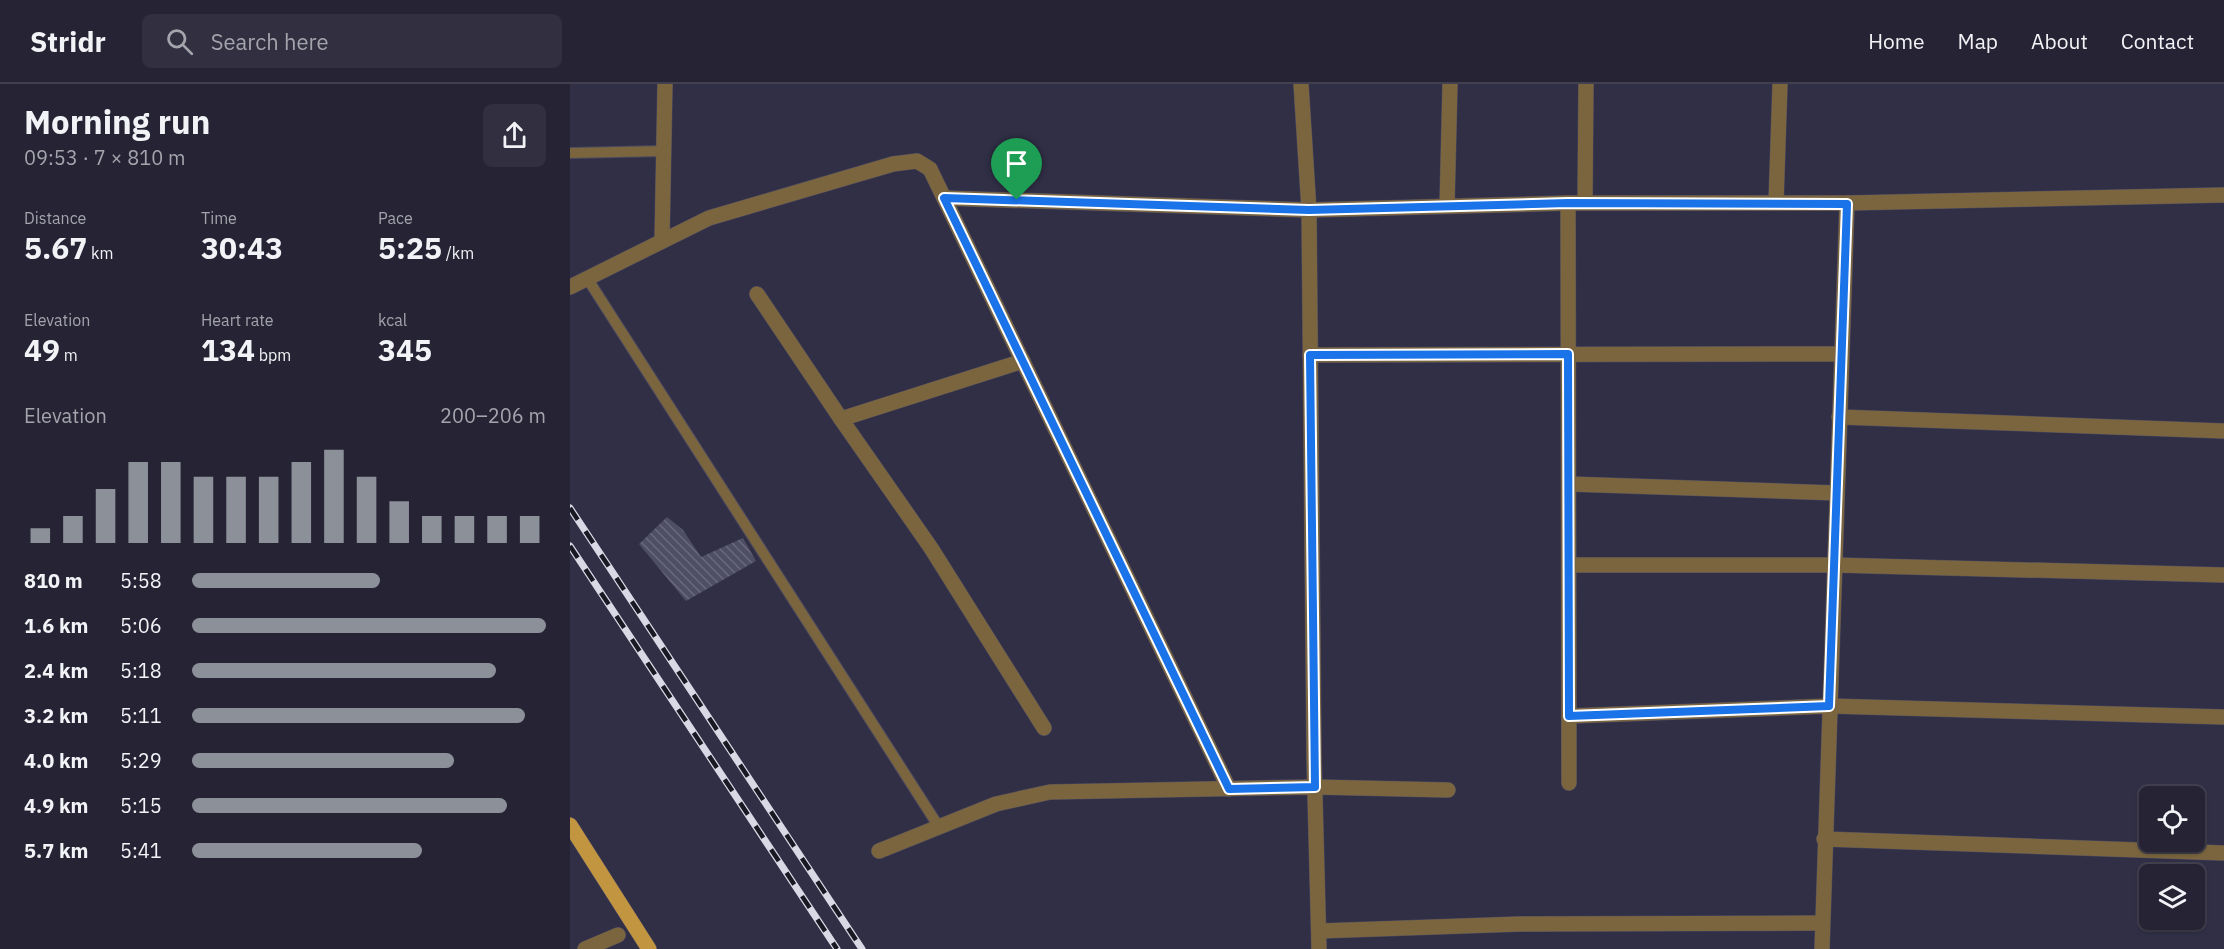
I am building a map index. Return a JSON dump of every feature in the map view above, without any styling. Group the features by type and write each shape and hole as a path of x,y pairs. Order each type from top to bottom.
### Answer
{"main road":[{"path":"570,825 649,949"}],"street":[{"path":"662,241 665,84"},
{"path":"1301,84 1309,210 1315,787 1319,949"},
{"path":"1447,206 1450,84"},
{"path":"1585,203 1586,84"},
{"path":"1776,203 1780,84"},
{"path":"570,287 709,218 893,164 917,161 930,169 1229,789"},
{"path":"944,198 1309,210 1568,203 1847,204 2224,195"},
{"path":"1568,203 1569,783"},
{"path":"1822,949 1847,204"},
{"path":"757,294 931,548 1044,728"},
{"path":"1310,355 1841,354"},
{"path":"841,419 1023,361"},
{"path":"1839,417 2224,431"},
{"path":"1569,484 1836,493"},
{"path":"1569,565 1834,565 2224,575"},
{"path":"1569,716 1829,706 2224,717"},
{"path":"879,851 996,804 1050,792 1315,787 1448,790"},
{"path":"1824,839 2224,853"},
{"path":"1319,931 1520,924 1822,923"},
{"path":"585,949 618,935"}],"lane":[{"path":"570,153 664,152"},
{"path":"587,278 939,827"}],"building":[{"path":"667,517 683,530 701,557 743,538 756,561 686,601 639,544"}],"railway":[{"path":"570,508 862,949"},
{"path":"570,546 837,949"}],"route":[{"path":"944,198 1017,200 1309,210 1568,203 1847,204 1829,706 1569,716 1568,354 1310,355 1315,787 1229,789 944,198"}]}
